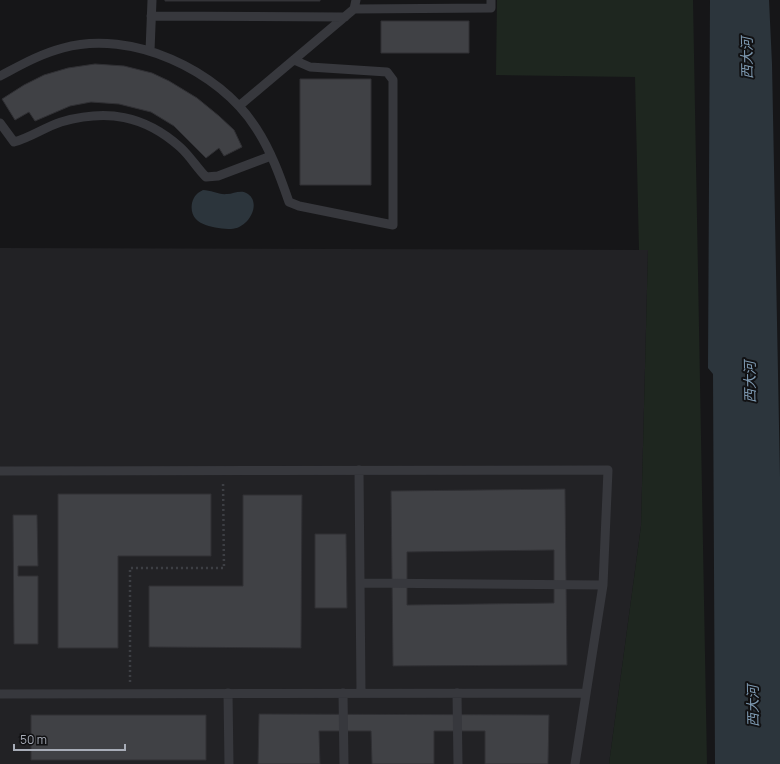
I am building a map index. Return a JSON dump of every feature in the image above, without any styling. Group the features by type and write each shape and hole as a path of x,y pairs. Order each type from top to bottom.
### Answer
{"lane":[{"path":"150,51 152,0"},
{"path":"239,106 345,17 355,5 491,8 491,0"},
{"path":"151,16 345,17"},
{"path":"0,76 32,58 64,47 94,44 128,45 160,53 197,73 239,106 255,126 271,156 289,202 299,206 393,225 393,80 387,72 310,67 294,60"},
{"path":"0,123 14,142 59,123 88,115 112,115 140,122 160,131 181,148 206,177 218,176 271,156"},
{"path":"359,470 361,693"},
{"path":"0,471 608,470 603,585 575,764"},
{"path":"360,583 603,585"},
{"path":"0,694 586,692"},
{"path":"228,693 229,764"},
{"path":"343,693 344,764"},
{"path":"457,693 458,764"}],"path":[{"path":"130,693 130,568 224,568 223,471"}],"shaded area":[{"path":"497,0 693,0 707,764 609,764 641,526 648,250 639,250 635,77 496,75"},
{"path":"0,248 648,250 641,526 609,764 0,764"}],"water":[{"name":"西大河","path":"710,0 769,0 772,64 780,477 780,764 715,764 713,374 708,368"},
{"path":"203,190 224,194 240,192 248,194 252,198 254,204 248,221 237,228 225,229 198,221 194,217 192,211 192,203 197,194"}],"building":[{"path":"320,0 320,1 165,1"},
{"path":"381,21 469,21 469,53 381,53"},
{"path":"95,64 124,66 152,73 169,81 197,98 219,116 234,130 242,147 224,156 219,148 206,158 174,126 151,112 119,104 91,102 70,106 35,121 29,112 15,120 2,99 24,85 44,75 68,68"},
{"path":"300,79 371,79 371,185 300,185"},
{"path":"565,489 567,665 393,666 391,491","holes":["554,550 554,603 407,605 407,552"]},
{"path":"58,494 211,494 211,556 118,556 118,648 58,648"},
{"path":"243,495 302,495 301,648 149,647 149,586 243,586"},
{"path":"13,515 37,515 38,566 18,566 18,576 38,576 38,644 14,644"},
{"path":"315,534 346,534 347,608 315,608"},
{"path":"259,714 549,715 548,764 485,764 485,731 434,731 434,764 372,764 371,731 319,731 320,764 258,764"},
{"path":"31,715 206,715 206,760 31,760"}]}
